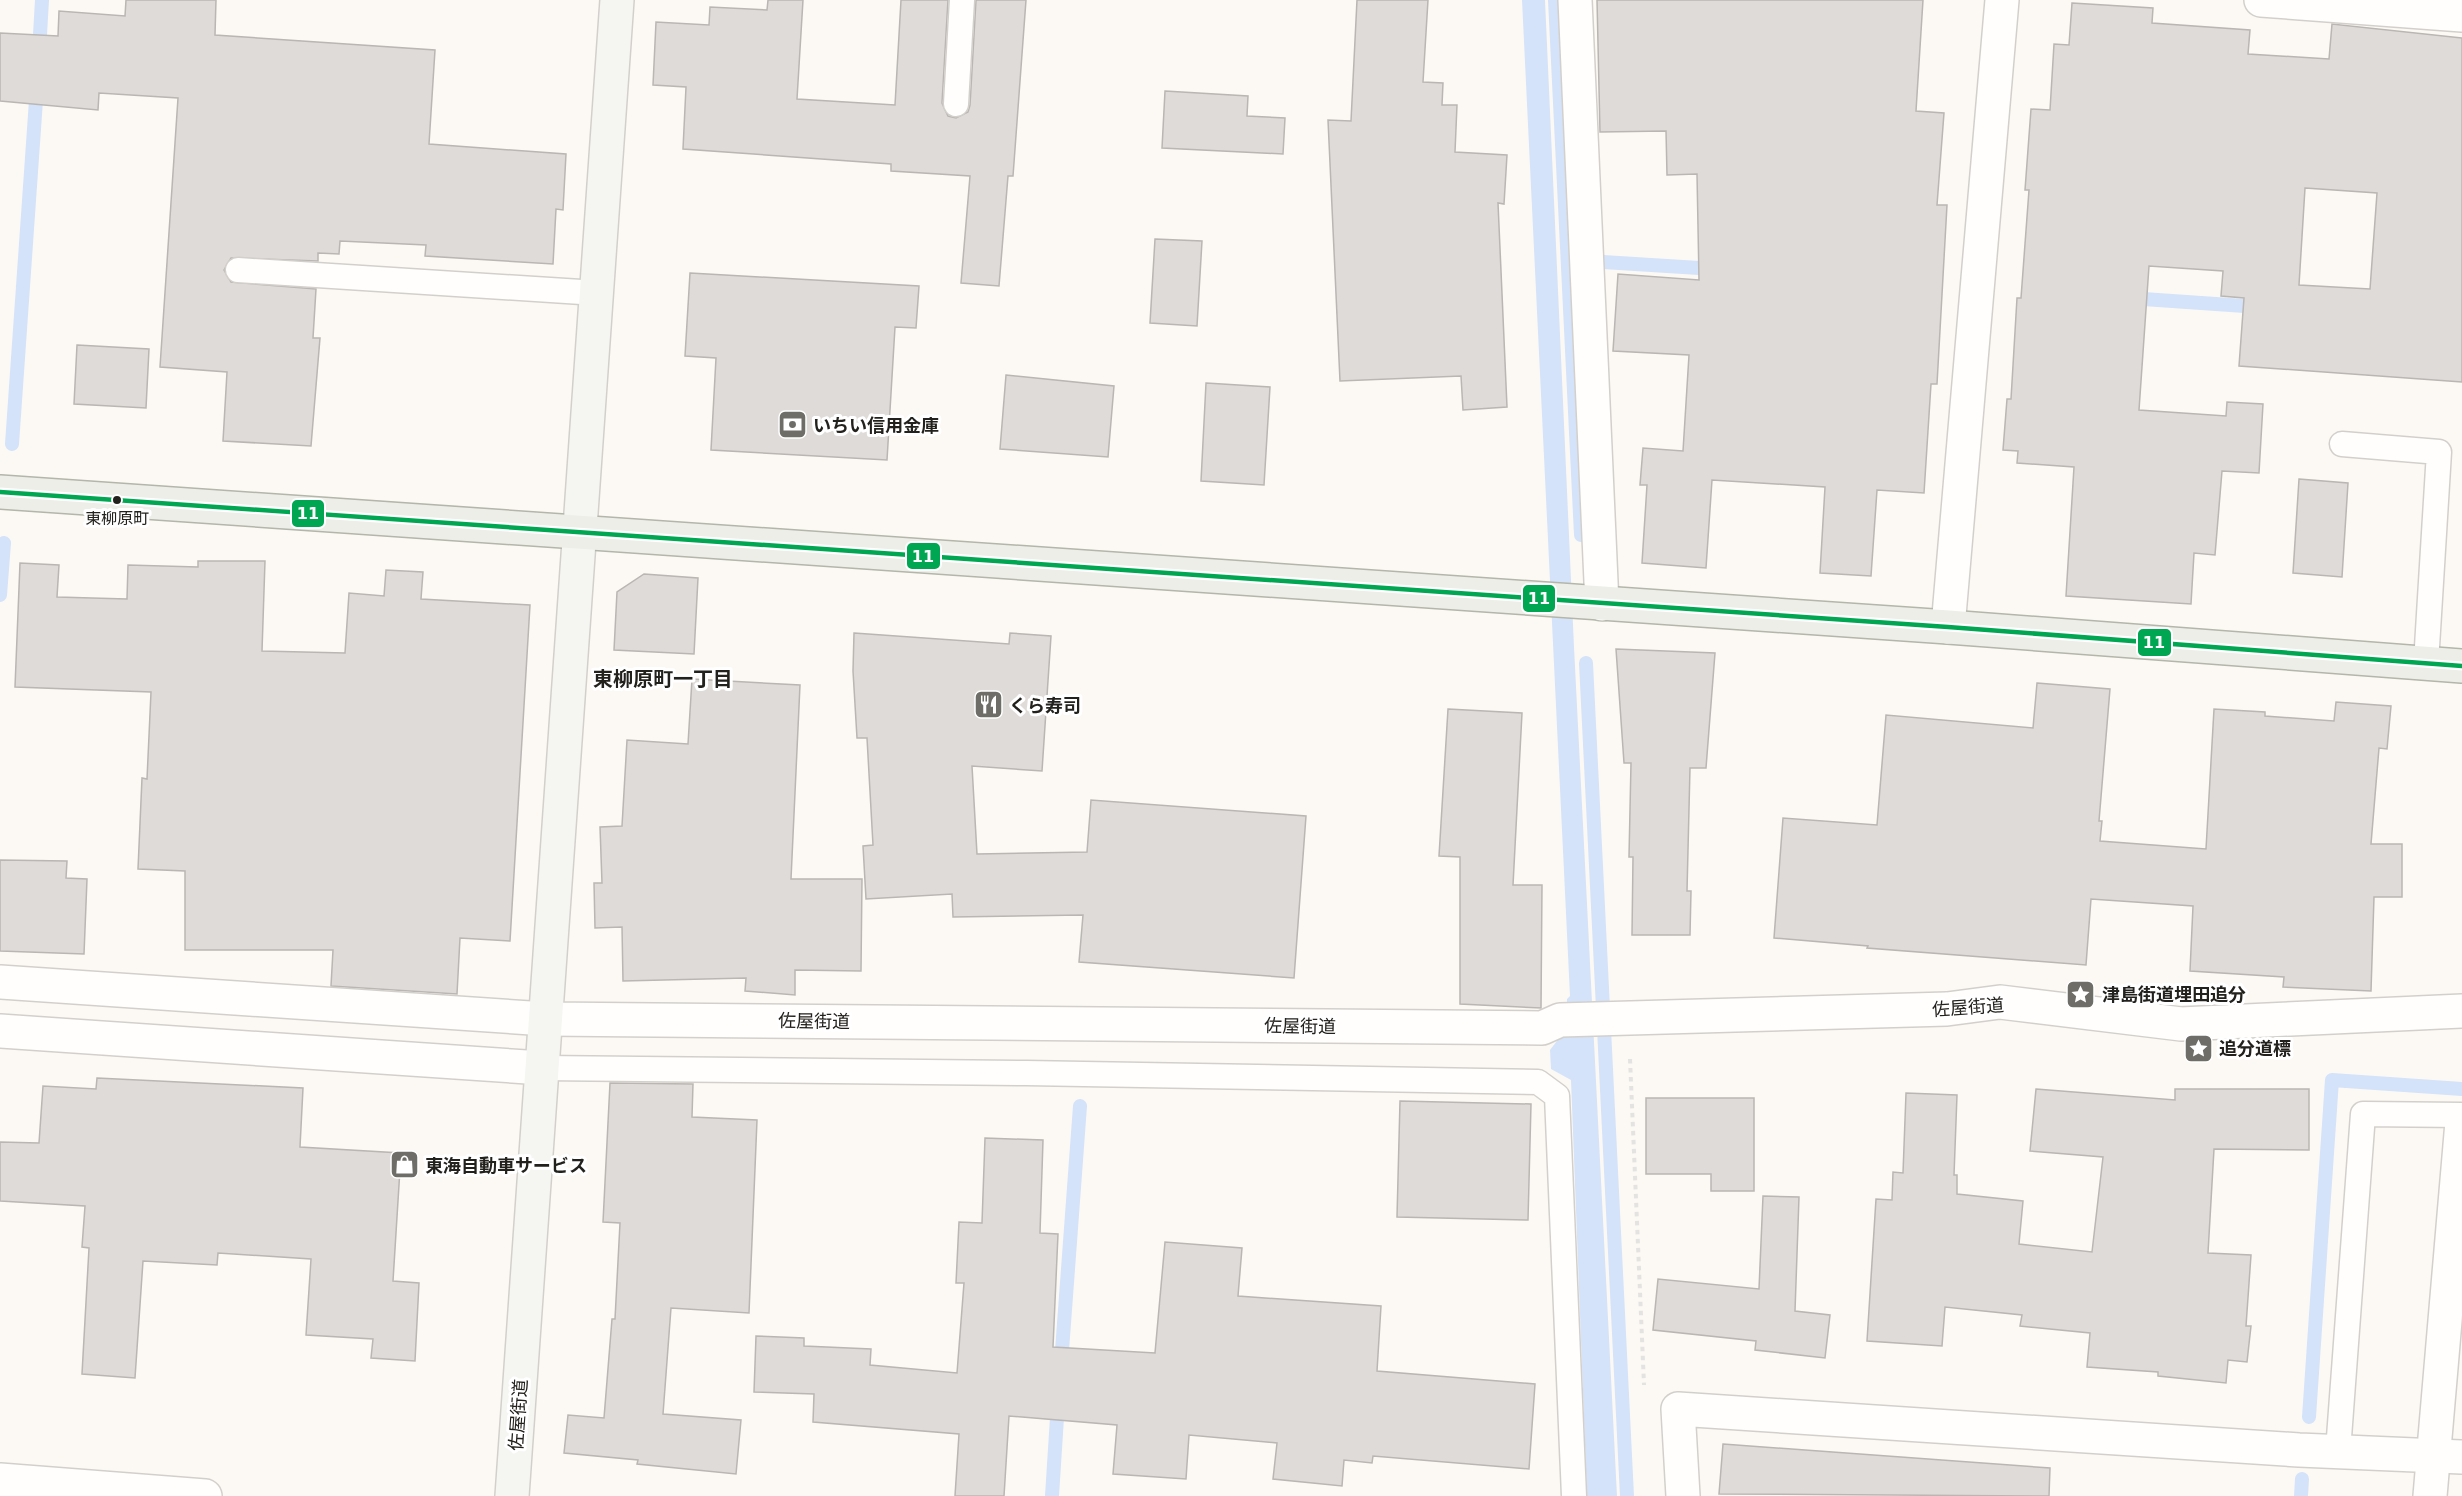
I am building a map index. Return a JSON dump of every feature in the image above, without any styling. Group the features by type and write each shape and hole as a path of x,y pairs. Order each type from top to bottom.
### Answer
{"main road":[{"path":"0,492 1948,627 2462,666"}],"street":[{"path":"0,982 546,1019 617,0"},
{"path":"1575,0 1599,604"},
{"path":"1948,627 2002,0"},
{"path":"2261,0 2462,15"},
{"name":"佐屋街道","path":"512,1496 546,1019 1542,1028 1560,1020 1947,1009 2000,1002 2181,1024 2462,1011"},
{"path":"0,1031 542,1068"},
{"path":"2430,1496 2447,1456 2462,1122"},
{"path":"1683,1496 1678,1409 2447,1456"},
{"path":"0,1480 205,1496"}],"lane":[{"path":"956,104 962,0"},
{"path":"238,270 597,293"},
{"path":"2343,444 2439,452 2426,663"},
{"path":"542,1068 1026,1072 1538,1082 1557,1096 1574,1496"},
{"path":"2338,1451 2363,1114 2462,1115"}],"path":[{"path":"1622,1020 1645,1402 1678,1409"}],"water":[{"path":"1522,0 1545,0 1574,647 1617,1496 1587,1496 1571,1080 1551,1069 1550,1050 1566,1029 1567,999 1570,996"}],"building":[{"path":"126,0 216,0 215,35 435,50 429,144 566,154 563,210 556,209 553,264 425,256 426,245 340,241 339,254 318,253 318,261 231,258 224,270 231,282 316,289 313,338 320,338 311,446 223,441 227,372 160,367 178,98 99,93 98,110 0,101 0,33 58,36 59,11 125,16"},
{"path":"768,0 803,0 797,99 895,105 901,0 948,0 942,103 948,116 956,118 968,112 970,105 976,0 1026,0 1013,176 1008,176 999,286 961,283 970,176 891,171 891,164 683,149 686,87 653,85 656,22 709,25 710,7 767,10"},
{"path":"1357,0 1428,0 1423,82 1443,83 1442,105 1457,105 1455,152 1507,155 1504,204 1498,203 1507,407 1463,410 1461,376 1340,381 1328,120 1351,121"},
{"path":"1597,0 1923,0 1916,111 1944,113 1937,205 1947,205 1937,384 1931,384 1924,493 1877,490 1871,576 1820,573 1825,487 1712,480 1706,568 1642,563 1647,485 1640,485 1643,448 1683,451 1689,355 1613,351 1618,274 1699,280 1697,174 1667,175 1666,131 1600,132"},
{"path":"2072,3 2153,8 2152,23 2250,30 2248,54 2329,59 2332,24 2462,38 2462,382 2239,366 2244,298 2221,296 2223,271 2149,266 2139,410 2226,416 2227,402 2263,404 2259,473 2222,471 2215,555 2194,553 2191,604 2066,596 2074,467 2017,463 2018,451 2003,450 2007,399 2011,399 2017,298 2021,298 2029,190 2025,190 2031,109 2050,110 2054,44 2069,45","holes":["2305,188 2377,193 2370,289 2299,285"]},
{"path":"1165,91 1248,96 1247,116 1285,118 1283,154 1162,148"},
{"path":"1155,239 1202,241 1197,326 1150,323"},
{"path":"690,273 919,286 916,328 895,327 887,460 711,450 716,358 685,356"},
{"path":"77,345 149,349 146,408 74,404"},
{"path":"1006,375 1114,386 1108,457 1000,449"},
{"path":"1206,383 1270,387 1264,485 1201,481"},
{"path":"2299,479 2348,483 2342,577 2293,573"},
{"path":"198,561 265,561 262,651 345,653 349,593 384,596 386,570 423,572 421,599 530,605 510,941 460,938 457,994 331,986 333,950 185,950 185,871 138,869 142,778 147,779 151,692 15,687 20,563 59,565 57,597 127,599 128,565 198,567"},
{"path":"644,574 698,578 694,654 614,650 617,592"},
{"path":"854,633 1009,644 1010,633 1051,636 1042,771 972,766 977,854 1087,852 1091,800 1306,816 1294,978 1079,962 1083,915 953,917 952,894 866,899 863,846 873,845 867,738 857,738 853,671"},
{"path":"1616,649 1715,653 1706,768 1690,768 1687,891 1691,891 1690,935 1632,935 1633,857 1629,857 1631,763 1624,763"},
{"path":"692,679 800,685 791,879 862,879 861,971 795,970 795,995 745,991 746,978 623,981 622,927 595,928 594,883 602,883 600,827 622,826 627,740 688,744"},
{"path":"2037,683 2110,689 2099,821 2102,821 2100,841 2206,849 2214,709 2265,712 2265,716 2334,721 2336,702 2391,706 2387,749 2379,748 2371,844 2402,844 2402,897 2374,897 2371,991 2283,987 2284,977 2190,971 2193,906 2091,899 2086,965 1867,948 1868,946 1774,938 1783,818 1877,825 1886,715 2033,728"},
{"path":"1448,709 1522,713 1513,885 1542,885 1541,1008 1460,1004 1460,857 1439,856"},
{"path":"0,860 67,861 66,878 87,879 84,954 0,951"},
{"path":"97,1078 303,1088 300,1147 401,1153 393,1281 419,1283 415,1361 371,1358 373,1339 306,1335 311,1259 218,1253 217,1265 143,1261 135,1378 82,1374 89,1248 82,1247 85,1206 0,1201 0,1142 39,1143 43,1086 96,1089"},
{"path":"610,1083 693,1084 692,1117 757,1120 749,1313 671,1308 663,1414 741,1420 736,1474 637,1464 638,1460 564,1453 568,1415 604,1418 612,1319 615,1319 620,1223 603,1222"},
{"path":"2036,1089 2175,1100 2175,1089 2309,1089 2309,1150 2214,1149 2208,1253 2251,1255 2246,1326 2251,1326 2247,1362 2228,1360 2226,1383 2158,1376 2158,1372 2087,1367 2090,1333 2020,1326 2022,1315 1945,1307 1942,1346 1867,1341 1876,1199 1892,1200 1893,1172 1903,1173 1906,1093 1957,1095 1954,1175 1957,1175 1957,1194 2023,1201 2019,1244 2092,1252 2103,1157 2030,1151"},
{"path":"1646,1098 1754,1098 1754,1191 1711,1191 1711,1174 1646,1174"},
{"path":"1400,1101 1531,1104 1528,1220 1397,1217"},
{"path":"985,1138 1043,1140 1040,1233 1058,1234 1053,1347 1155,1353 1165,1242 1242,1248 1238,1296 1381,1306 1377,1371 1535,1384 1529,1469 1373,1456 1372,1463 1344,1460 1342,1486 1273,1479 1277,1443 1189,1435 1186,1479 1113,1474 1117,1425 1009,1416 1004,1496 955,1496 959,1434 813,1422 814,1394 754,1392 756,1336 804,1338 804,1346 871,1349 870,1365 957,1373 964,1283 956,1283 959,1222 982,1223"},
{"path":"1763,1196 1799,1197 1795,1311 1830,1315 1825,1358 1755,1350 1756,1341 1653,1330 1658,1279 1759,1289"},
{"path":"1723,1444 2050,1468 2049,1496 1719,1494"}],"waterway":[{"path":"39,52 42,0"},
{"path":"1555,0 1581,535"},
{"path":"12,444 37,86"},
{"path":"1603,262 1715,269"},
{"path":"2129,298 2259,307"},
{"path":"0,595 4,543"},
{"path":"1586,663 1627,1496"},
{"path":"2309,1417 2332,1080 2462,1089"},
{"path":"1061,1364 1080,1106"},
{"path":"1052,1496 1058,1402"},
{"path":"2301,1496 2302,1479"}],"transit line":[{"name":"11","path":"0,492 1948,627 2462,666"}],"place":[{"name":"いちい信用金庫","path":"792,425"},
{"name":"東柳原町","path":"117,500"},
{"name":"くら寿司","path":"988,705"},
{"name":"津島街道埋田追分","path":"2081,994"},
{"name":"追分道標","path":"2198,1048"},
{"name":"東海自動車サービス","path":"404,1165"}],"district":[{"name":"東柳原町一丁目","path":"663,679"}]}
